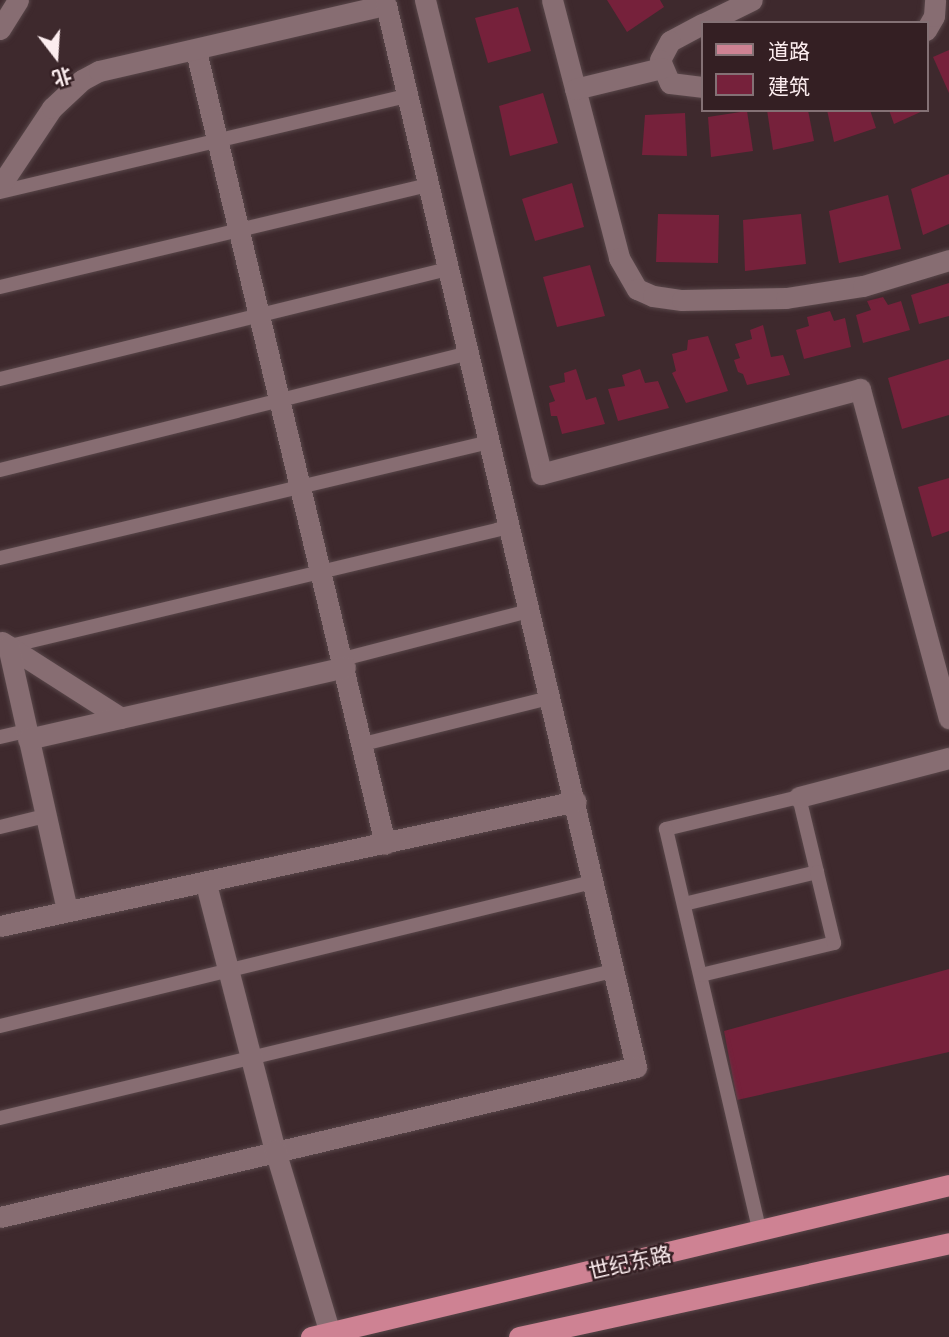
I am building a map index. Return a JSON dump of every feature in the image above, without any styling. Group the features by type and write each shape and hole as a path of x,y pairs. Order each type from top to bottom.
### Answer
{"main road":[{"name":"世纪东路","path":"320,1335 760,1233 949,1185"},
{"path":"530,1336 949,1243"}],"street":[{"path":"0,29 18,0"},
{"path":"425,0 541,474 860,389 949,718"},
{"path":"552,0 619,258 644,293 682,300 786,298 863,286 949,260"},
{"path":"708,21 752,0"},
{"path":"928,26 934,16 935,0"},
{"path":"0,186 52,108 82,80 99,71 386,5 528,611 576,801 592,882 636,1067 0,1217"},
{"path":"701,25 665,46 662,68 676,87 701,87"},
{"path":"195,51 344,663 385,844"},
{"path":"575,89 662,68"},
{"path":"3,645 121,718"},
{"path":"3,645 28,735 67,910"},
{"path":"28,735 121,718 344,663"},
{"path":"799,797 949,758"},
{"path":"0,926 67,910 206,884 576,801"},
{"path":"206,884 320,1335"}],"lane":[{"path":"0,192 218,143 407,96"},
{"path":"0,287 429,186"},
{"path":"0,379 448,269"},
{"path":"0,470 468,353"},
{"path":"0,558 489,442"},
{"path":"3,645 509,527"},
{"path":"344,663 528,611"},
{"path":"363,744 549,698"},
{"path":"0,737 28,735"},
{"path":"701,975 834,943 799,797 666,829 760,1233"},
{"path":"0,827 46,816"},
{"path":"684,904 817,872"},
{"path":"0,1026 229,973 592,882"},
{"path":"0,1118 251,1060 613,971"}],"building":[{"path":"607,0 660,0 664,7 627,32"},
{"path":"518,7 531,51 488,63 475,18"},
{"path":"949,50 949,93 933,57"},
{"path":"543,93 558,143 510,156 499,106"},
{"path":"747,112 753,151 711,157 708,117"},
{"path":"767,112 808,112 814,141 773,150"},
{"path":"827,112 871,112 876,128 834,142"},
{"path":"890,112 921,112 894,124"},
{"path":"685,113 687,156 642,155 645,115"},
{"path":"949,174 949,224 923,235 911,189"},
{"path":"572,183 584,227 535,241 522,199"},
{"path":"888,195 901,249 839,263 829,211"},
{"path":"658,214 719,215 718,263 656,262"},
{"path":"801,214 806,264 745,271 743,220"},
{"path":"590,265 605,316 557,327 543,277"},
{"path":"949,283 949,316 919,324 911,295"},
{"path":"883,297 888,305 901,301 910,330 863,343 856,315 871,310 867,301"},
{"path":"830,311 834,321 845,318 851,347 804,359 796,330 809,326 807,317"},
{"path":"763,325 771,357 783,355 790,375 747,385 734,360 740,358 735,344 752,339 750,330"},
{"path":"708,336 728,391 686,403 672,373 676,371 672,354 687,350 688,340"},
{"path":"949,359 949,415 902,429 888,378"},
{"path":"576,369 586,400 596,397 605,424 562,434 557,416 551,416 549,403 555,401 549,386 565,382 564,373"},
{"path":"640,369 645,383 658,381 669,408 618,421 608,389 625,386 622,375"},
{"path":"949,478 949,531 932,537 918,487"},
{"path":"949,969 949,1052 737,1100 724,1031"}]}
